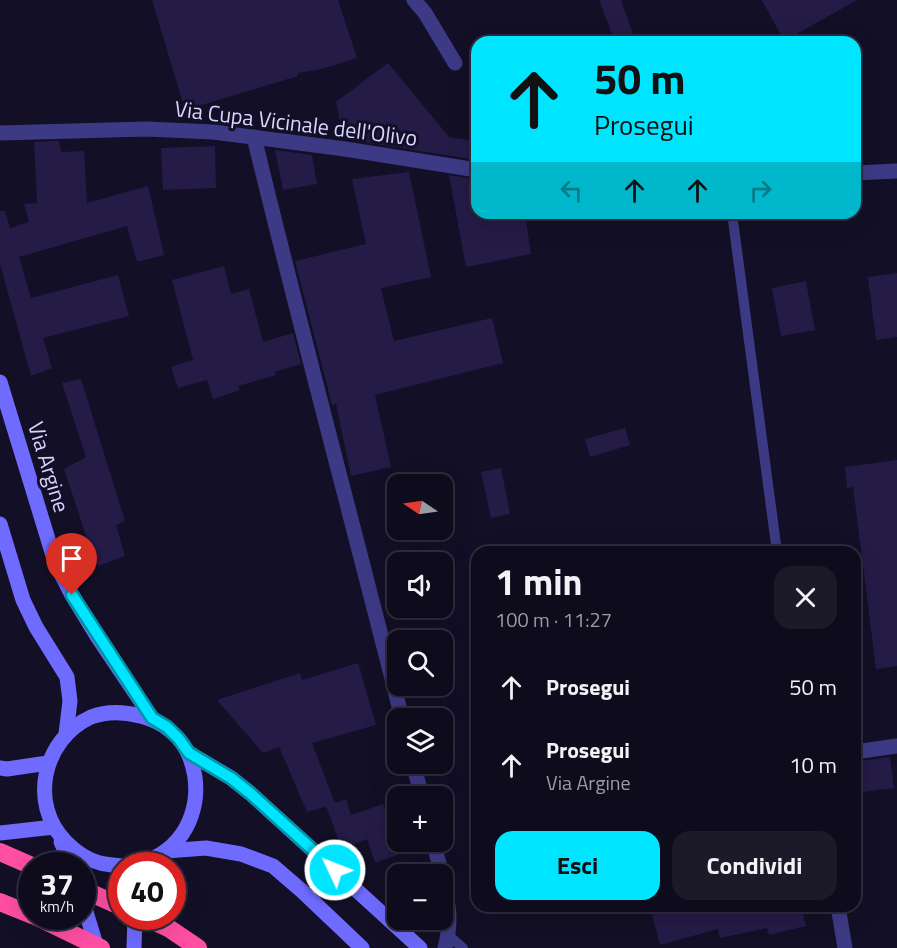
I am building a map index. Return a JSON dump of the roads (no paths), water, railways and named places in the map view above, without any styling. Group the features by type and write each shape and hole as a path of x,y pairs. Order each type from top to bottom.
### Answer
{"highway":[{"path":"0,852 18,860"},
{"path":"0,902 18,910"},
{"path":"62,930 99,948"},
{"path":"171,930 198,948"}],"street":[{"path":"414,0 425,13 455,63"},
{"name":"Via Cupa Vicinale dell'Olivo","path":"0,133 146,129 213,132 345,149 471,169"},
{"path":"254,137 299,323 399,708"},
{"path":"861,173 897,171"},
{"name":"Via Argine","path":"0,382 55,562 97,636 152,718"},
{"path":"0,524 23,600 43,639 67,677 70,701 66,734"},
{"path":"66,852 46,811 43,787 48,763 66,734 92,717 122,712 152,718 167,727 189,753 196,774 197,795 192,816 182,835 166,851"},
{"path":"861,751 897,746"},
{"path":"189,753 231,778 250,793 420,948"},
{"path":"0,768 48,763"},
{"path":"0,833 56,830"},
{"path":"56,830 76,852 100,863 108,864"},
{"path":"166,851 206,848 242,854 273,866 362,948"},
{"path":"839,912 845,948"},
{"path":"93,930 99,948"},
{"path":"134,948 135,930"}],"lane":[{"path":"733,219 776,546"},
{"path":"447,942 463,948"}]}
